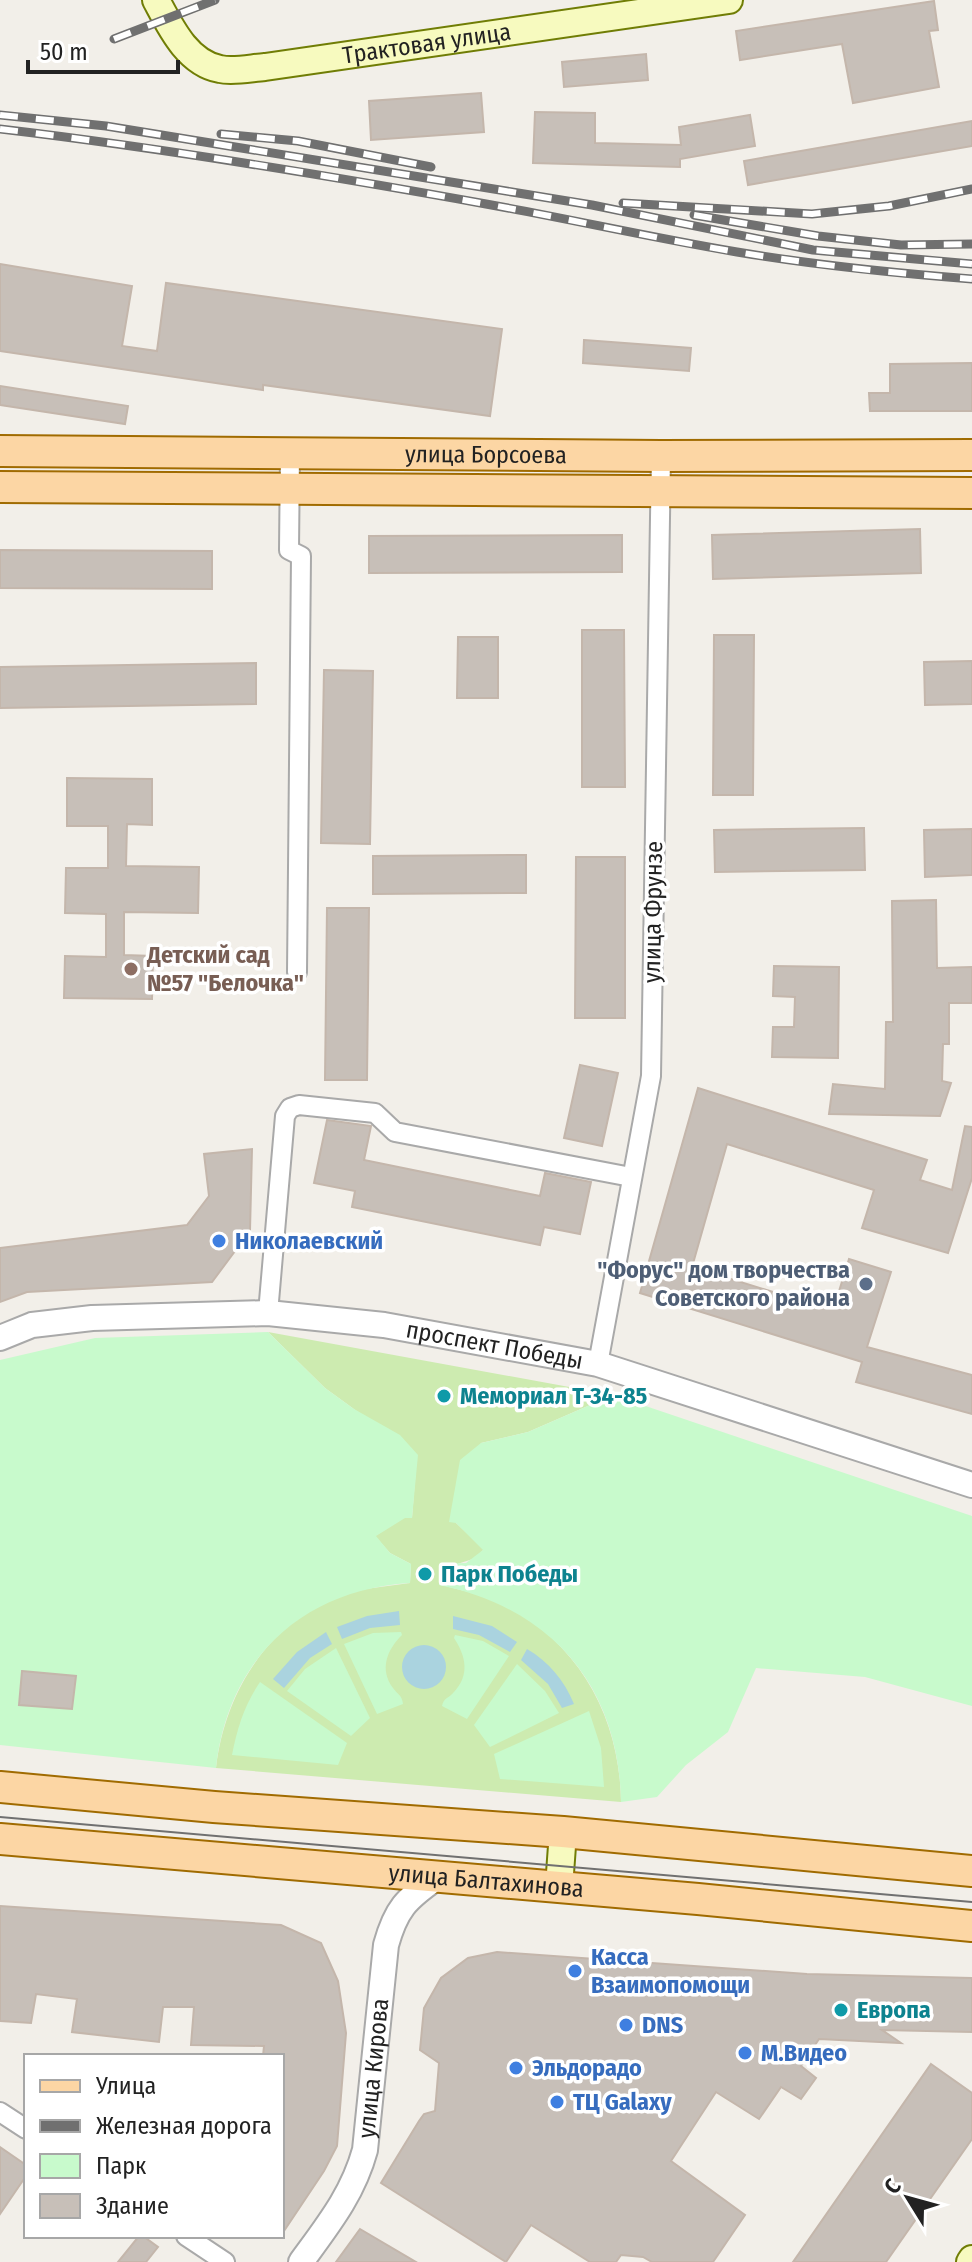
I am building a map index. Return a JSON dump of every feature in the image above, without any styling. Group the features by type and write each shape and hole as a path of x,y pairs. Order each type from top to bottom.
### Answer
{"main road":[{"name":"Трактовая улица","path":"156,1 178,38 200,61 220,70 265,67 729,0"},
{"name":"улица Борсоева","path":"0,451 972,455"},
{"name":"улица Борсоева","path":"0,487 972,493"},
{"path":"0,1787 214,1807 563,1832 972,1871"},
{"path":"559,1887 563,1832"},
{"name":"улица Балтахинова","path":"0,1839 972,1926"}],"street":[{"path":"290,453 289,550 301,556 297,972"},
{"name":"улица Фрунзе","path":"598,1364 651,1076 661,456"},
{"path":"268,1313 285,1116 290,1108 299,1105 375,1113 395,1132 631,1177"},
{"name":"проспект Победы","path":"0,1338 32,1325 92,1318 268,1313 384,1325 598,1364 972,1485"},
{"name":"улица Кирова","path":"301,2262 337,2213 357,2179 365,2150 386,1945 392,1922 406,1900 436,1878"},
{"path":"0,2112 24,2128"},
{"path":"189,2238 225,2262"}],"green space":[{"name":"Парк Победы","path":"268,1332 613,1395 528,1432 481,1443 456,1523 484,1549 476,1558 454,1565 439,1584 504,1605 531,1621 574,1662 604,1713 619,1771 621,1802 216,1768 230,1711 257,1660 275,1638 297,1619 322,1604 358,1591 410,1583 411,1564 390,1553 375,1536 405,1517 412,1518 417,1455 325,1388"},
{"path":"268,1332 325,1388 400,1435 418,1455 412,1518 405,1518 376,1536 390,1553 411,1564 410,1583 371,1589 335,1600 304,1616 277,1638 254,1664 236,1695 223,1729 216,1768 0,1745 0,1360 95,1338"},
{"path":"613,1395 972,1516 972,1706 865,1677 756,1668 728,1732 686,1765 657,1797 621,1802 617,1760 607,1722 592,1688 571,1659 545,1633 514,1612 479,1596 439,1585 441,1564 466,1563 483,1550 456,1523 449,1522 460,1460 481,1443 528,1432"},
{"path":"401,1632 389,1653 386,1674 403,1704 377,1714 344,1644 373,1633"},
{"path":"455,1635 483,1641 509,1656 467,1719 442,1706 459,1686 464,1672"},
{"path":"336,1648 370,1718 351,1736 287,1691 305,1669"},
{"path":"517,1664 545,1691 559,1713 490,1747 474,1725"},
{"path":"260,1682 347,1743 338,1765 232,1755 242,1717"},
{"path":"589,1711 601,1748 604,1787 500,1779 494,1754"}],"water":[{"path":"399,1611 400,1625 370,1628 342,1639 337,1627 367,1616"},
{"path":"453,1616 492,1626 517,1642 510,1652 479,1635 453,1629"},
{"path":"326,1632 332,1644 310,1658 284,1688 273,1679 297,1652"},
{"path":"424,1645 439,1652 446,1667 439,1682 424,1689 409,1682 402,1667 409,1652"},
{"path":"527,1649 555,1672 574,1704 562,1708 548,1684 521,1660"}],"building":[{"path":"934,1 938,30 929,31 939,87 853,103 842,44 740,60 736,31"},
{"path":"646,54 648,80 564,87 562,62"},
{"path":"481,93 484,132 371,140 369,101"},
{"path":"535,112 595,113 595,143 681,145 679,127 750,115 755,146 680,159 680,167 533,163"},
{"path":"972,121 972,146 748,185 744,161"},
{"path":"0,264 132,286 122,346 157,351 166,283 502,329 490,416 263,385 263,390 0,351"},
{"path":"584,340 691,348 689,371 583,363"},
{"path":"972,363 972,411 870,411 869,393 890,393 890,364"},
{"path":"0,386 128,406 125,424 0,405"},
{"path":"920,529 921,573 713,579 712,535"},
{"path":"622,535 622,572 369,573 369,536"},
{"path":"0,550 212,551 212,589 0,588"},
{"path":"582,630 624,630 625,787 582,787"},
{"path":"714,635 754,635 753,795 713,795"},
{"path":"458,637 498,637 498,698 457,698"},
{"path":"972,661 972,704 925,705 924,662"},
{"path":"256,663 256,704 0,708 0,667"},
{"path":"324,670 373,671 370,844 321,843"},
{"path":"67,778 152,779 152,825 127,824 126,866 199,867 198,913 124,912 124,955 153,956 152,999 64,998 65,956 106,957 106,914 65,913 66,868 108,868 108,826 67,826"},
{"path":"864,828 865,870 715,872 714,830"},
{"path":"972,829 972,875 925,877 924,830"},
{"path":"526,855 526,893 373,894 373,856"},
{"path":"576,857 625,857 625,1018 575,1018"},
{"path":"936,900 937,968 972,967 972,1003 949,1003 949,1044 943,1044 942,1081 951,1083 940,1116 829,1114 833,1084 885,1089 886,1022 893,1022 892,901"},
{"path":"327,908 369,908 367,1080 325,1080"},
{"path":"774,966 839,967 838,1058 772,1057 773,1027 794,1027 795,997 773,996"},
{"path":"580,1065 618,1073 602,1146 564,1138"},
{"path":"698,1088 927,1160 920,1180 952,1190 965,1126 972,1127 972,1178 948,1253 862,1228 874,1190 727,1144 692,1267 812,1304 815,1295 836,1301 849,1259 891,1272 867,1347 972,1375 972,1414 856,1382 862,1362 640,1293"},
{"path":"327,1120 371,1126 364,1160 540,1196 545,1173 591,1182 580,1234 544,1227 540,1245 352,1207 355,1191 314,1183"},
{"path":"252,1149 250,1231 212,1282 27,1292 0,1302 0,1248 187,1225 209,1196 204,1154"},
{"path":"22,1671 76,1676 72,1709 19,1705"},
{"path":"0,1906 281,1925 321,1943 338,1981 346,2033 337,2146 284,2231 284,2054 263,2054 264,2046 191,2045 194,2007 163,2007 159,2042 72,2032 77,1999 36,1994 31,2023 0,2021"},
{"name":"ТЦ Galaxy","path":"497,1952 807,1974 972,1978 972,2032 882,2030 901,2043 819,2039 801,2066 816,2078 801,2099 781,2087 759,2119 716,2092 671,2161 745,2215 713,2262 652,2262 643,2257 621,2255 616,2262 590,2262 531,2225 506,2262 381,2183 424,2114 435,2111 439,2063 420,2050 424,2008 441,1978 468,1958"},
{"path":"931,2064 972,2093 972,2139 886,2262 793,2262"},
{"path":"0,2147 24,2164 24,2179 0,2214"},
{"path":"360,2229 416,2262 336,2262"},
{"path":"137,2238 146,2238 158,2247 146,2262 118,2262"}],"tram line":[{"path":"0,1817 972,1902"}],"railway":[{"path":"114,39 215,0"},
{"path":"0,115 106,126 592,205 813,250 972,264"},
{"path":"0,129 304,173 766,257 972,279"},
{"path":"221,134 298,141 431,167"},
{"path":"623,203 812,214 889,206 972,189"},
{"path":"694,215 818,236 901,245 972,244"}],"place":[{"name":"Детский сад №57 \"Белочка\"","path":"131,969"},
{"name":"Николаевский","path":"219,1241"},
{"name":"\"Форус\" дом творчества Советского района","path":"866,1284"},
{"name":"Мемориал Т-34-85","path":"444,1396"},
{"name":"Парк Победы","path":"425,1574"},
{"name":"Касса Взаимопомощи","path":"575,1971"},
{"name":"Европа","path":"841,2010"},
{"name":"DNS","path":"626,2025"},
{"name":"М.Видео","path":"745,2053"},
{"name":"Эльдорадо","path":"516,2068"},
{"name":"ТЦ Galaxy","path":"557,2102"}]}
